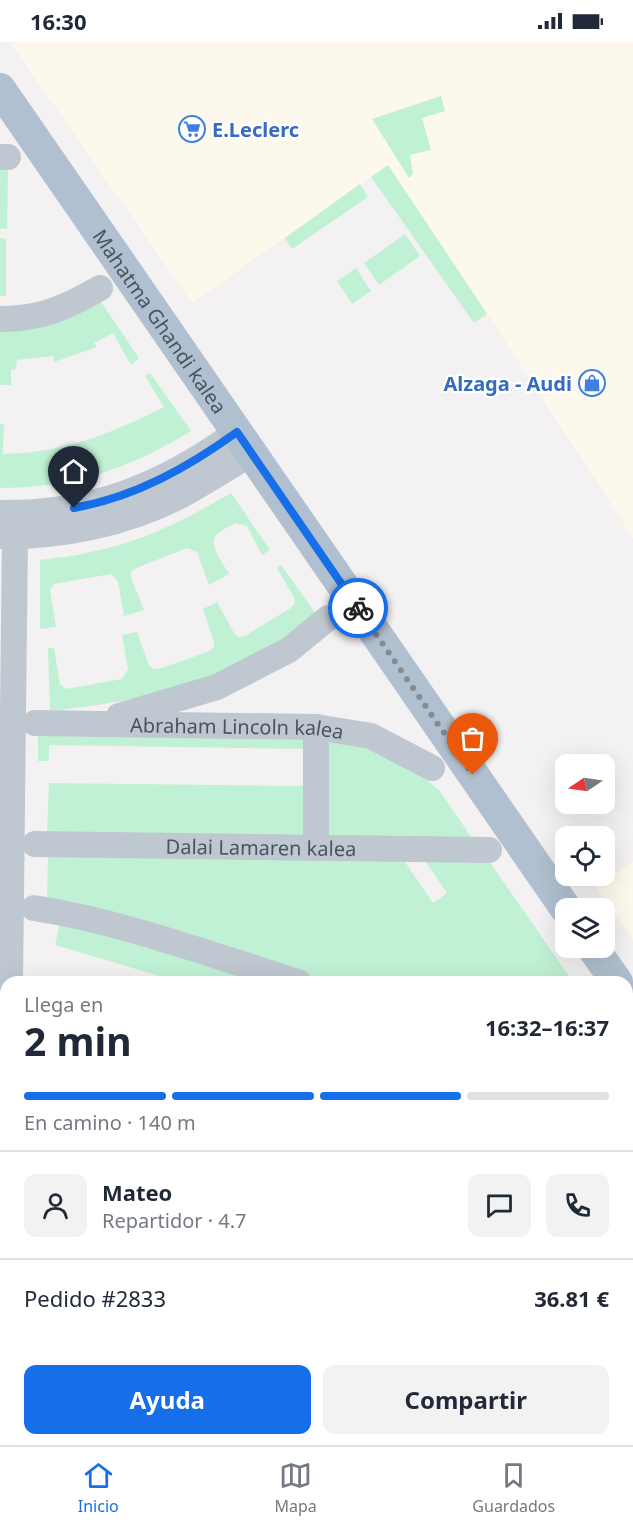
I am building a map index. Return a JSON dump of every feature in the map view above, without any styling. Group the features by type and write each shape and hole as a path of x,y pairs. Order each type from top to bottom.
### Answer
{"main road":[{"name":"Mahatma Ghandi kalea","path":"0,89 558,898"},
{"path":"600,958 613,976"}],"street":[{"path":"0,319 40,316 64,308 100,288"},
{"path":"0,513 57,510 91,505 144,487 244,442"},
{"path":"10,976 8,536 64,532 128,517 180,496 244,442"},
{"path":"96,723 217,687 289,650 328,618"},
{"name":"Abraham Lincoln kalea","path":"35,723 316,727 371,736 432,768"},
{"path":"316,727 316,848"},
{"name":"Dalai Lamaren kalea","path":"35,844 489,850"},
{"path":"34,908 144,933 279,976"}],"shaded area":[{"path":"10,42 633,42 633,538 388,165 192,303"},
{"path":"633,861 633,941 615,915 615,898 604,898 596,887 615,886 615,874"}],"green space":[{"path":"441,96 445,111 422,118 431,150 410,155 413,174 409,178 372,119"},
{"path":"0,165 8,165 7,229 0,229"},
{"path":"388,165 487,314 474,323 371,177"},
{"path":"360,184 368,197 292,249 285,238"},
{"path":"405,234 420,256 379,285 364,263"},
{"path":"0,238 6,239 6,296 0,296"},
{"path":"356,268 371,291 352,304 337,281"},
{"path":"99,299 139,358 131,365 113,333 94,343 97,347 54,362 53,356 17,360 16,369 11,370 11,385 0,385 0,327"},
{"path":"150,373 191,431 145,456 100,474 52,484 0,488 0,424 4,424 3,454 46,450 86,440 125,426 164,407 145,376"},
{"path":"231,493 270,550 262,555 247,526 236,523 218,533 214,542 217,553 229,574 209,585 197,552 187,548 136,568 131,572 131,577 144,610 124,616 118,581 111,574 54,584 50,590 56,627 40,629 40,560 93,552 140,538 184,519"},
{"path":"281,565 319,618 240,663 189,684 121,701 50,711 48,648 54,648 60,684 66,689 122,679 128,669 122,635 137,632 149,665 153,669 210,651 214,647 214,642 203,609 217,602 238,637 245,636 291,608 295,603 294,597 277,568"},
{"path":"38,732 312,736 311,839 47,834 49,783 305,786 305,749 49,745 49,761 38,761"},
{"path":"321,735 354,741 417,772 439,790 476,844 321,839"},
{"path":"48,854 403,859 433,903 447,893 424,859 489,861 569,976 302,976 258,960 47,904"},
{"path":"60,923 141,943 248,976 160,976 55,945"}],"way so far":[{"path":"358,608 473,775"}],"place":[{"name":"E.Leclerc","path":"192,129"},
{"name":"Alzaga - Audi","path":"592,383"}],"route":[{"path":"74,508 115,498 144,487 178,471 237,432 358,608"}]}
